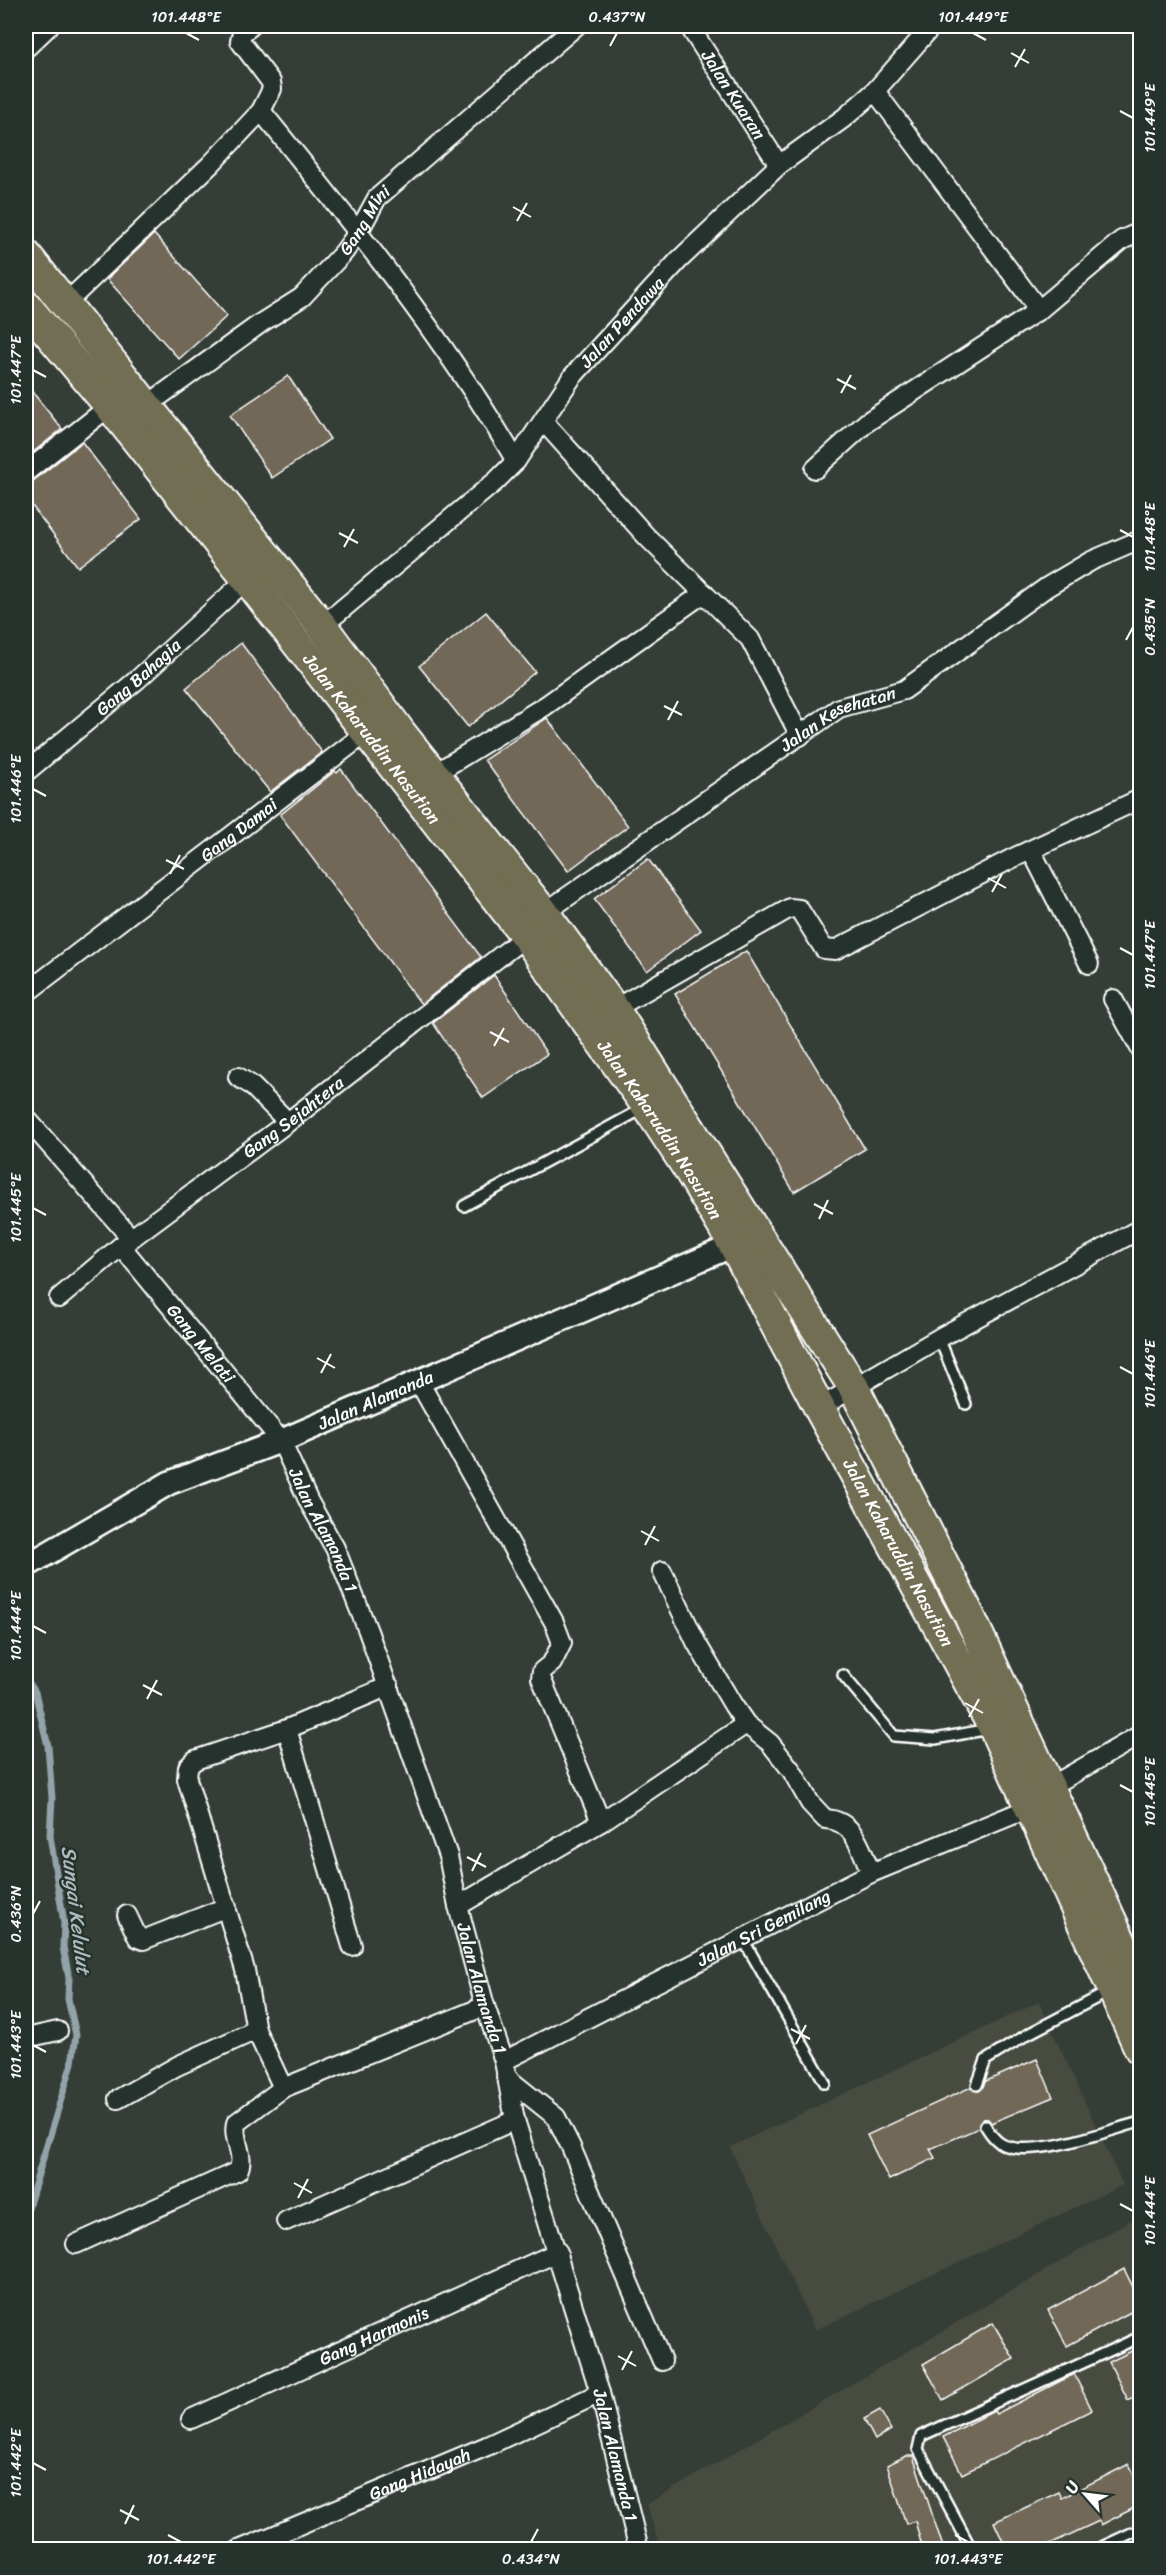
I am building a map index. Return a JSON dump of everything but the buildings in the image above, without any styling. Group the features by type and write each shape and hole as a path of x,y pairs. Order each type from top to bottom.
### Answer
{"highway":[{"name":"Jalan Kaharuddin Nasution","path":"26,255 322,626 434,774 544,913 614,1009 854,1388 968,1613 1040,1798 1127,1986 1140,2049"},
{"name":"Jalan Kaharuddin Nasution","path":"26,306 110,406 367,732 525,936 647,1106 734,1245 819,1408 994,1728 1040,1798"}],"street":[{"path":"26,48 49,26"},
{"path":"66,303 211,164 261,111 272,90 271,82 240,40 242,33 251,26"},
{"name":"Gang Mini","path":"146,406 261,322 302,297 359,231 377,198 576,26"},
{"name":"Jalan Kuaran","path":"689,26 779,165"},
{"name":"Jalan Pendawa","path":"322,626 496,481 516,461 572,377 680,260 779,165 844,118 875,91 932,26"},
{"path":"875,91 1039,310"},
{"path":"261,111 359,231 448,353 516,461"},
{"path":"815,468 867,422 1039,310 1122,240 1140,232"},
{"path":"26,472 110,406"},
{"path":"544,422 646,536 750,639 800,736"},
{"name":"Jalan Kesehatan","path":"544,913 839,708 904,690 1047,587 1091,561 1140,540"},
{"name":"Gang Bahagia","path":"26,772 138,679 247,579"},
{"path":"434,774 545,706 704,592"},
{"name":"Gang Damai","path":"26,993 367,732"},
{"path":"614,1009 790,908 799,909 824,949 835,950 1011,860 1140,799"},
{"path":"1032,852 1089,964"},
{"name":"Gang Sejahtera","path":"59,1298 126,1242 288,1122 525,936"},
{"path":"1113,999 1139,1041"},
{"path":"238,1077 251,1085 288,1122"},
{"name":"Gang Melati","path":"26,1118 281,1441"},
{"path":"819,1408 939,1338 1140,1229"},
{"name":"Jalan Alamanda","path":"26,1566 169,1483 281,1441 734,1245"},
{"path":"419,1382 554,1622 561,1643 552,1663 542,1671 541,1678 601,1822"},
{"name":"Jalan Alamanda 1","path":"281,1441 309,1502 335,1548 389,1686 448,1856 458,1906 505,2069 515,2120 558,2252 600,2393 639,2550"},
{"path":"662,1570 697,1644 746,1724 770,1743 792,1771 810,1803 825,1819 839,1819 853,1832 871,1873"},
{"path":"283,2088 256,2030 245,1970 187,1779 188,1767 195,1760 287,1729 389,1686"},
{"path":"458,1906 601,1822 746,1724"},
{"path":"287,1729 352,1946"},
{"name":"Jalan Sri Gemilang","path":"505,2069 871,1873 1040,1798 1140,1735"},
{"path":"127,1915 138,1938 143,1940 227,1907"},
{"path":"76,2244 238,2171 242,2160 234,2135 236,2123 283,2088 485,2006"},
{"path":"118,2099 177,2066 256,2030"},
{"path":"26,2038 58,2031"},
{"path":"505,2069 556,2117 571,2147 662,2361"},
{"path":"286,2221 515,2120"},
{"name":"Gang Harmonis","path":"191,2419 558,2252"},
{"name":"Gang Hidayah","path":"239,2550 488,2446 600,2393"}],"lane":[{"path":"464,1206 647,1106"},
{"path":"939,1338 966,1404"},
{"path":"843,1675 894,1736 935,1739 994,1728"},
{"path":"744,1941 825,2083"},
{"path":"977,2085 986,2060 1028,2034 1127,1986"},
{"path":"985,2125 1001,2144 1020,2149 1041,2148 1140,2122"},
{"path":"972,2550 918,2449 921,2436 1140,2337"},
{"path":"1095,2550 1140,2529"}],"shaded area":[{"path":"1039,2002 1123,2185 815,2330 730,2147"},
{"path":"1140,2215 1140,2549 660,2549 647,2504"}],"waterway":[{"name":"Sungai Kelulut","path":"26,1679 35,1692 48,1746 52,1798 50,1836 64,1923 63,1947 69,1978 68,1999 76,2035 72,2063 26,2214"}]}
